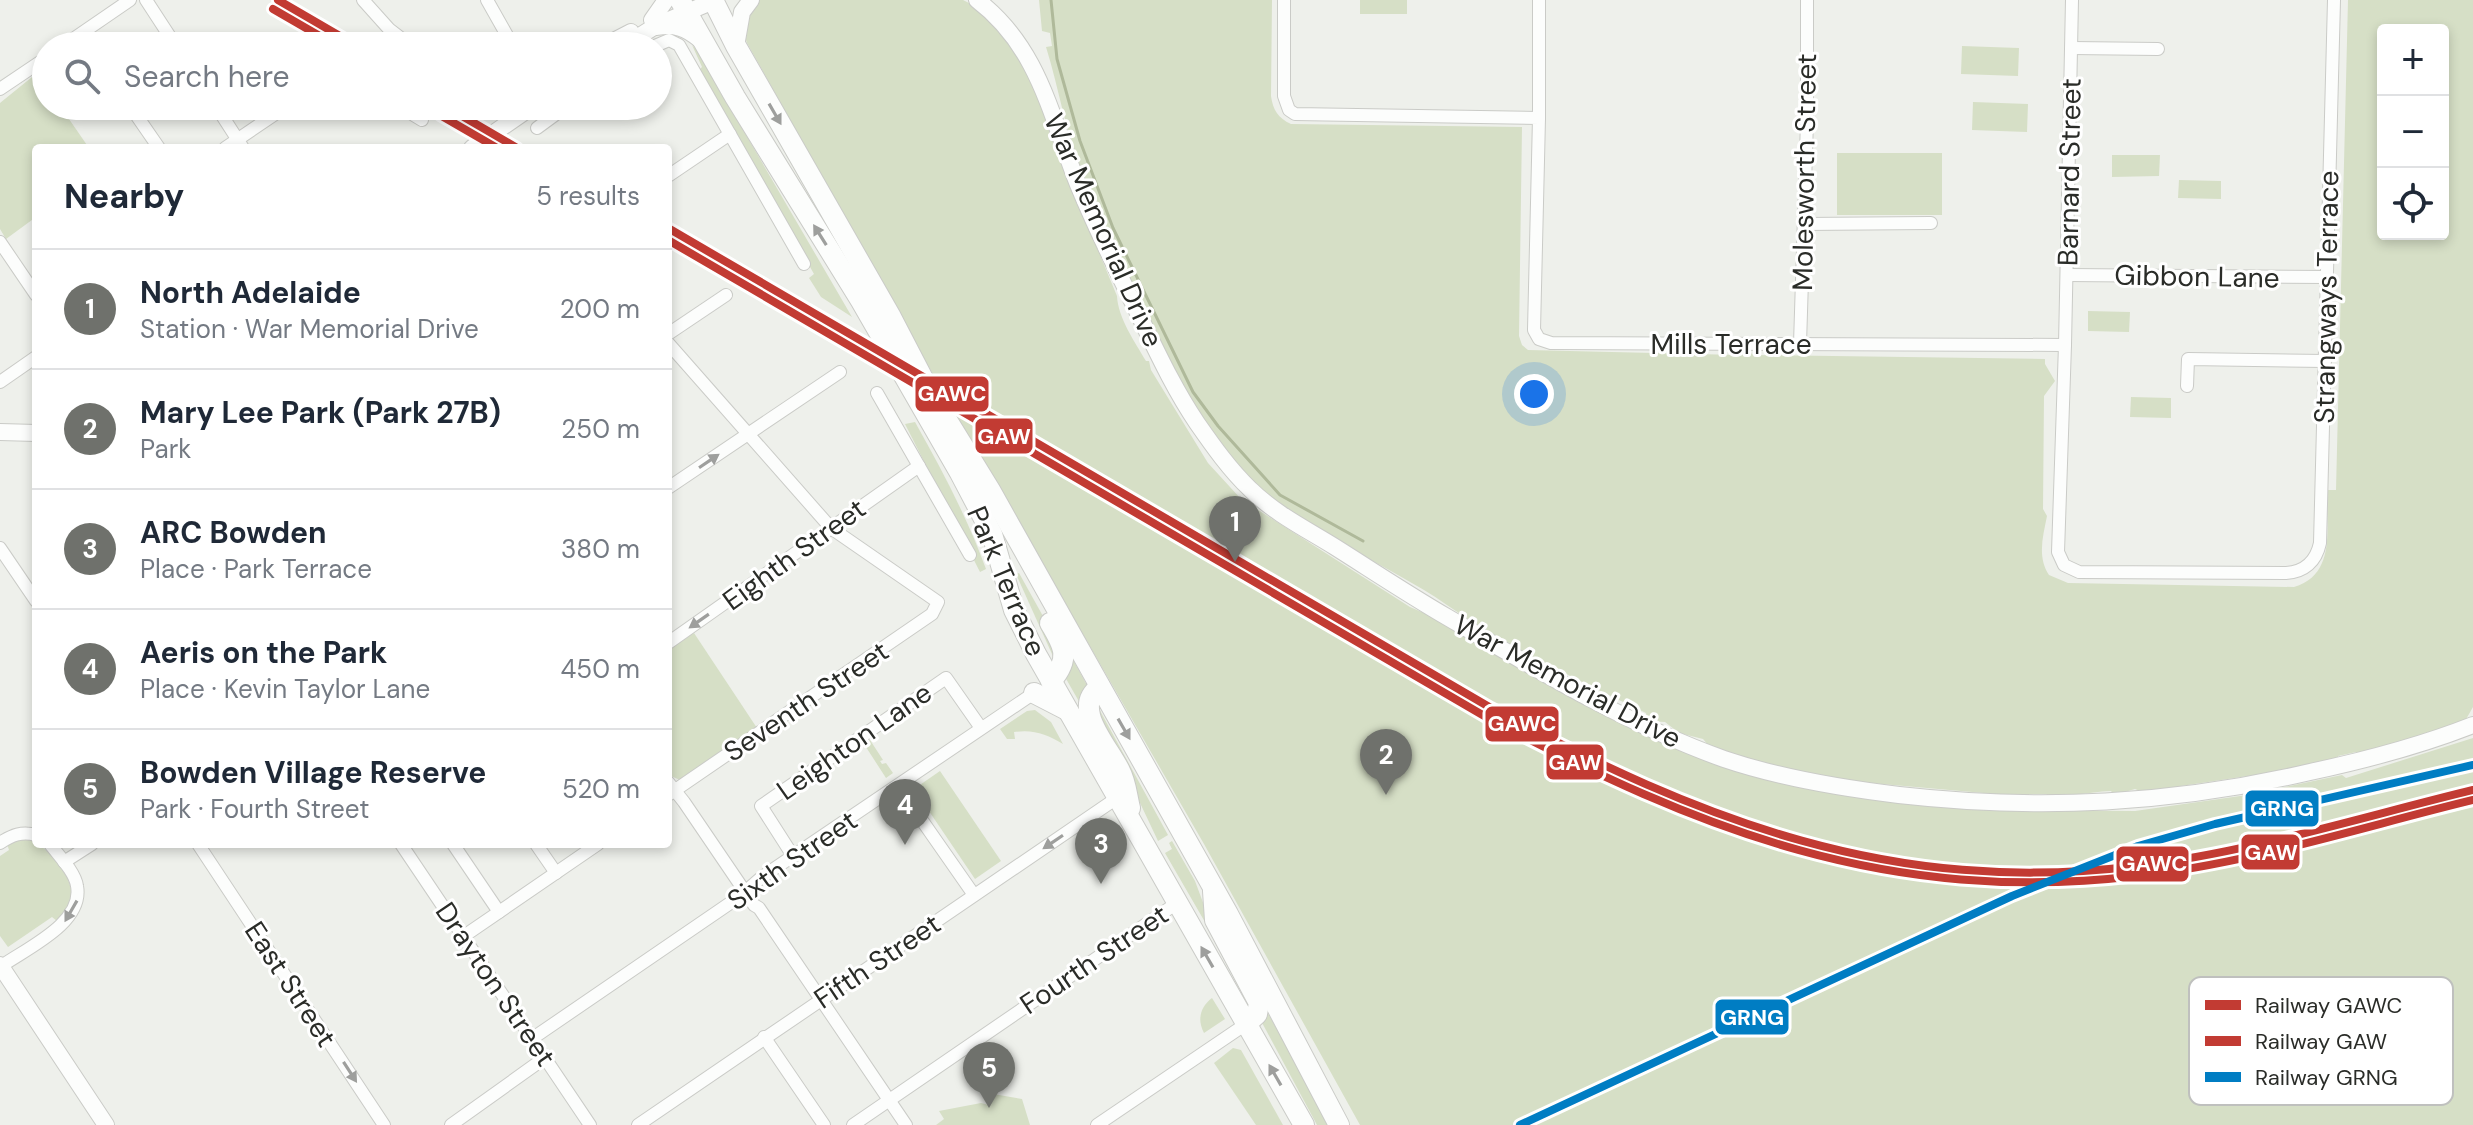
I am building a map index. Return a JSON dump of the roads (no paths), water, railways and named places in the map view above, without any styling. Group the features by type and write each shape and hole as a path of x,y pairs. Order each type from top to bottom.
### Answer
{"highway":[{"name":"Park Terrace","path":"714,0 736,46 891,317 931,394 990,490 1213,887 1339,1125"},
{"name":"Park Terrace","path":"680,3 861,301 960,473 992,534 1014,610 1043,687 1067,710 1304,1125"},
{"path":"659,32 666,24 686,27 701,38"},
{"path":"1002,514 1011,553 1060,640 1064,657 1061,670 1043,687"},
{"path":"1100,687 1091,693 1088,702 1090,717 1122,773 1134,828"},
{"path":"1213,887 1215,920 1259,1003 1257,1014 1246,1024"},
{"path":"1228,914 1249,941 1352,1125"}],"street":[{"path":"82,32 130,0"},
{"path":"146,0 167,32"},
{"path":"363,0 393,32"},
{"path":"487,0 505,32"},
{"path":"659,32 680,3 714,0"},
{"path":"736,46 742,12 751,0"},
{"name":"War Memorial Drive","path":"979,0 1023,47 1038,74 1081,190 1175,388 1196,422 1251,490 1288,519 1389,582 1537,669 1631,719 1723,758 1792,778 1934,799 2050,805 2158,799 2244,787 2375,757 2473,725"},
{"path":"1284,0 1284,96 1289,110 1295,114 1539,118 1539,0"},
{"name":"Molesworth Street","path":"1800,344 1807,0"},
{"name":"Barnard Street","path":"2065,345 2072,0"},
{"name":"Strangways Terrace","path":"2065,345 2058,552 2064,565 2079,572 2286,573 2305,568 2315,557 2320,543 2334,0"},
{"path":"672,41 679,45 804,264"},
{"path":"2072,48 2158,49"},
{"path":"0,89 32,67"},
{"name":"Mills Terrace","path":"1539,118 1534,330 1539,339 1551,343 2065,345"},
{"path":"140,120 156,144"},
{"path":"225,120 240,144 270,120"},
{"path":"478,144 513,120"},
{"path":"537,128 548,120"},
{"path":"672,173 730,134"},
{"path":"1804,224 1931,223"},
{"path":"0,242 32,283"},
{"name":"Gibbon Lane","path":"2067,275 2327,277"},
{"path":"672,331 726,295"},
{"path":"672,347 831,528"},
{"path":"2187,386 2188,359 2325,361"},
{"path":"0,382 32,360"},
{"path":"672,485 840,372"},
{"name":"Park Terrace","path":"877,393 970,555"},
{"path":"0,432 32,433"},
{"name":"Eighth Street","path":"672,640 919,466"},
{"name":"Seventh Street","path":"672,788 932,614 938,602 831,528"},
{"path":"0,548 32,595"},
{"name":"Leighton Lane","path":"793,856 761,806 946,678 981,728"},
{"name":"Sixth Street","path":"533,1038 793,856 1043,687"},
{"path":"898,786 974,895"},
{"path":"672,792 754,905 755,913 886,1101 906,1125"},
{"name":"Fifth Street","path":"638,1125 1117,798"},
{"path":"0,843 12,835 32,834"},
{"path":"53,848 77,883 78,903 68,921 0,966 106,1125"},
{"path":"64,862 86,848"},
{"name":"East Street","path":"201,848 384,1125"},
{"name":"Drayton Street","path":"404,848 590,1125"},
{"path":"456,848 499,912"},
{"path":"539,848 556,873"},
{"path":"464,936 592,848"},
{"name":"Fourth Street","path":"853,1125 1177,903"},
{"path":"1097,1125 1246,1024"},
{"path":"764,1037 824,1125"},
{"path":"451,1125 546,1057"},
{"path":"886,1101 897,1125"}],"waterway":[{"path":"1051,0 1057,59 1080,141 1113,228 1193,392 1218,426 1280,495 1363,541"}],"rail line":[{"name":"GAWC","path":"278,0 333,32"},
{"name":"GAW","path":"273,9 313,32"},
{"name":"GAW","path":"449,120 490,144"},
{"name":"GAWC","path":"469,120 510,144"},
{"name":"GAWC","path":"672,230 1491,708 1647,785 1724,816 1802,841 1881,859 1963,870 2048,872 2137,866 2264,843 2473,790"},
{"name":"GAW","path":"672,242 1486,717 1644,794 1721,825 1799,850 1879,868 1961,879 2047,882 2137,876 2264,853 2473,800"},
{"name":"GRNG","path":"1520,1125 2012,896 2138,846 2215,824 2473,765"}],"place":[{"name":"North Adelaide","path":"1235,562"},
{"name":"Mary Lee Park (Park 27B)","path":"1386,795"},
{"name":"Aeris on the Park","path":"905,845"},
{"name":"ARC Bowden","path":"1101,884"},
{"name":"Bowden Village Reserve","path":"989,1108"}]}
